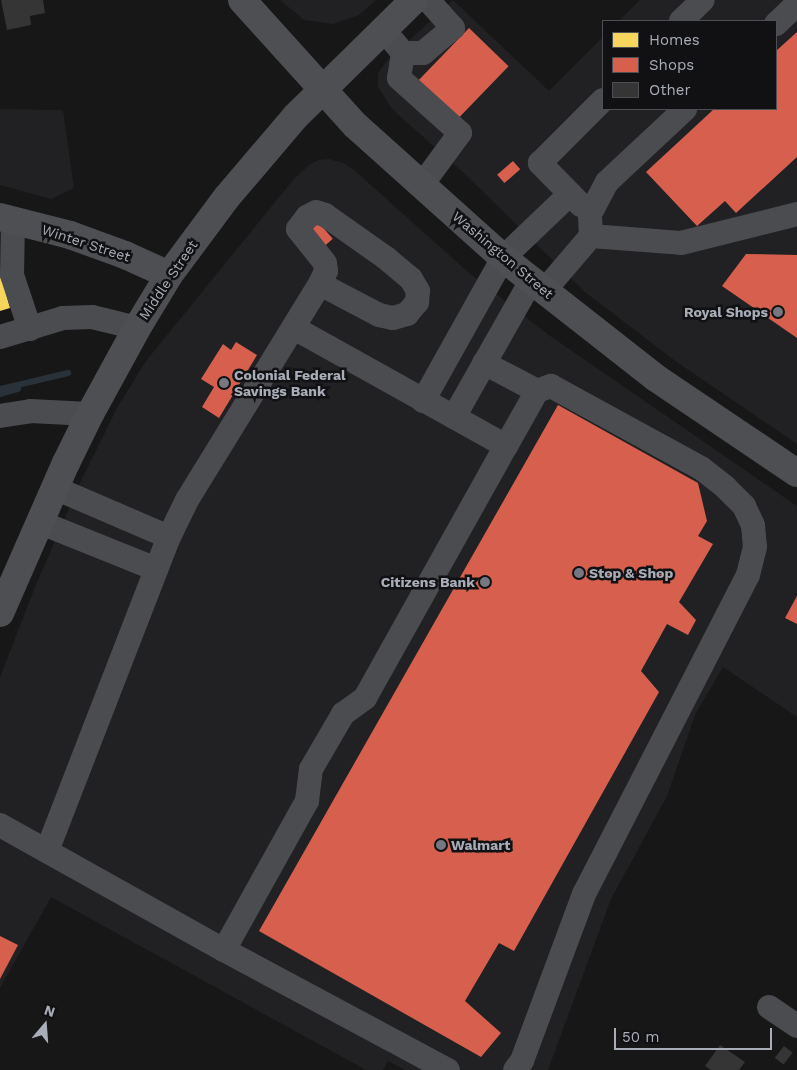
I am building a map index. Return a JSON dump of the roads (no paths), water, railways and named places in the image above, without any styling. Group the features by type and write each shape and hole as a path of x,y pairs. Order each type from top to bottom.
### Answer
{"main road":[{"name":"Washington Street","path":"242,0 322,90 421,186 503,258 656,378 797,473"},
{"name":"Middle Street","path":"0,613 39,522 90,414 137,328 169,275 255,163 296,116 382,29 414,0"},
{"name":"Winter Street","path":"7,218 70,235 125,255 169,275"}],"street":[{"path":"382,29 403,53 424,53 453,28 428,0"},
{"path":"682,20 702,0"},
{"path":"777,23 797,4"},
{"path":"403,53 399,78 460,134 421,186"},
{"path":"602,101 540,163 570,194 591,225 681,243 797,214"},
{"path":"454,417 484,363 538,286 591,225 607,182 685,110"},
{"path":"423,401 503,258 570,194"},
{"path":"48,850 169,537 187,500 294,328 326,271 326,263 298,229 307,217 316,212 325,215 411,279 418,291 417,302 407,314 393,318 379,316 320,284"},
{"path":"7,218 12,275 30,329"},
{"path":"0,337 64,318 92,317 137,328"},
{"path":"294,328 506,446"},
{"path":"484,363 537,391"},
{"path":"224,950 307,800 311,769 343,714 365,698 537,391 551,386 701,468 725,486 744,506 753,525 754,547 748,575 584,894 522,1061 515,1070"},
{"path":"0,416 30,411 90,414"},
{"path":"55,488 169,537"},
{"path":"39,522 156,569"},
{"path":"0,825 48,850 224,950 448,1070"},
{"path":"769,1007 797,1026"}],"waterway":[{"path":"0,389 68,373"},
{"path":"0,394 18,389"}],"place":[{"name":"Royal Shops","path":"778,312"},
{"name":"Colonial Federal Savings Bank","path":"224,383"},
{"name":"Stop & Shop","path":"579,573"},
{"name":"Citizens Bank","path":"485,582"},
{"name":"Walmart","path":"441,845"}]}
